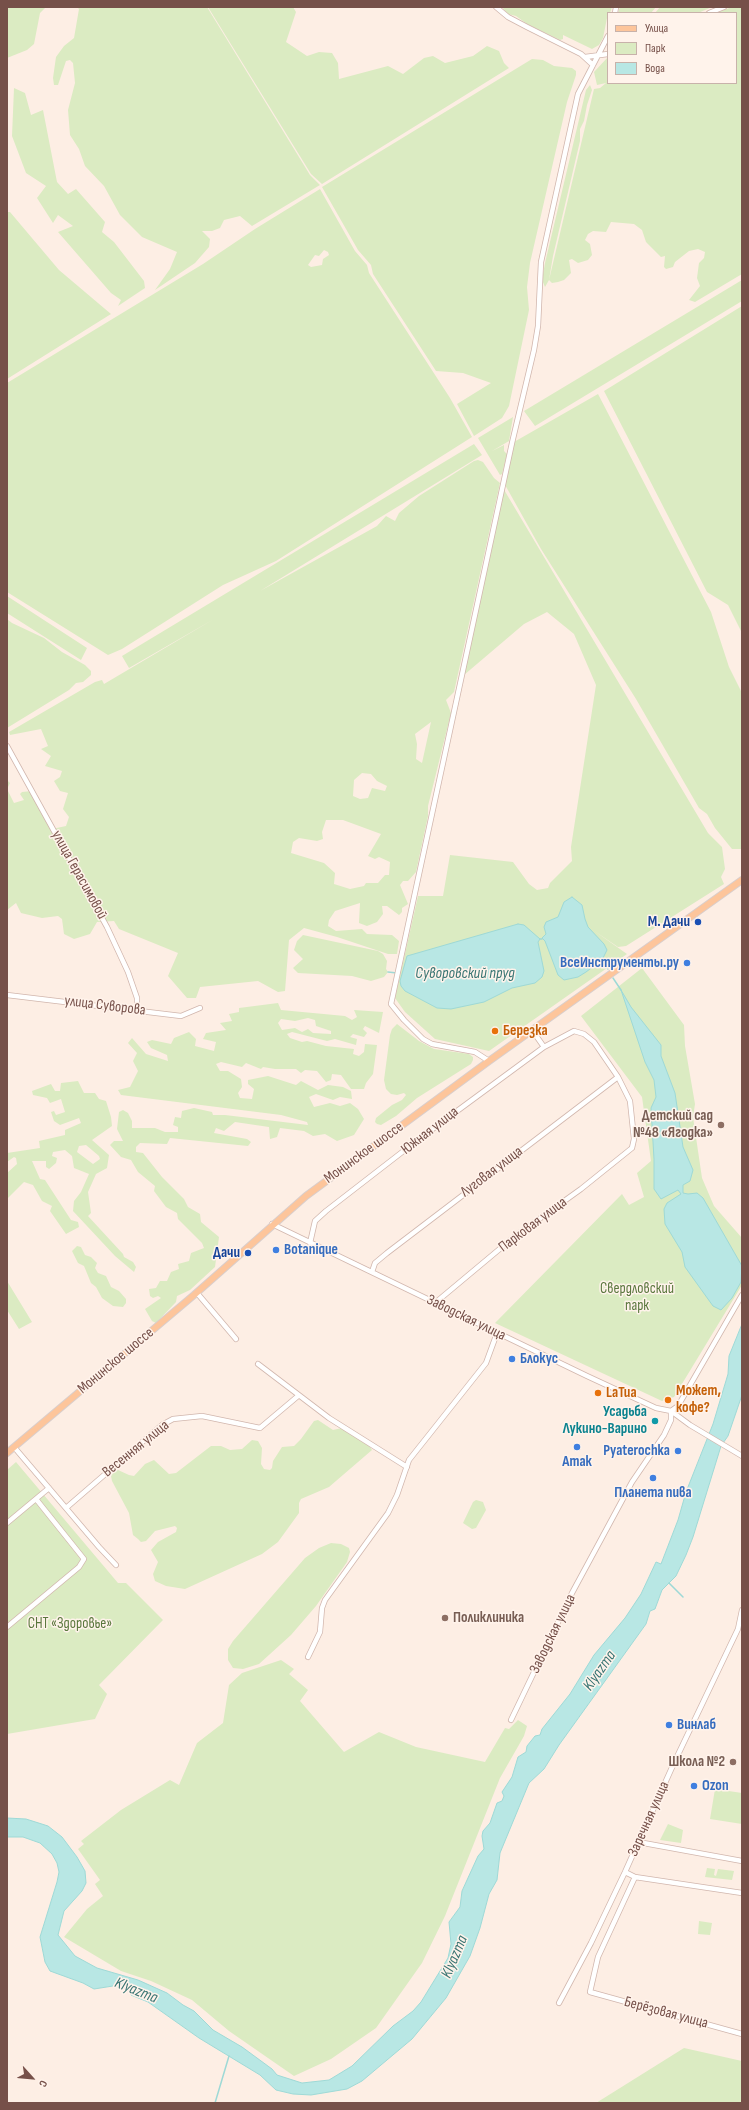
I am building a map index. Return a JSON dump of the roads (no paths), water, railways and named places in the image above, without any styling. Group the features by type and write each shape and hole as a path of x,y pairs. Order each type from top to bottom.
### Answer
{"main road":[{"name":"Монинское шоссе","path":"7,1453 197,1293 272,1224 306,1196 489,1061 742,880"}],"street":[{"path":"496,7 520,24 585,57 593,65"},
{"path":"712,12 724,7"},
{"path":"489,1061 475,1052 432,1044 423,1038 404,1020 391,1004 510,451 534,350 538,326 541,262 578,94 607,38"},
{"path":"585,57 607,54"},
{"name":"улица Герасимовой","path":"7,746 107,927 128,972 137,998 137,1010"},
{"name":"улица Суворова","path":"7,996 181,1016 200,1008"},
{"path":"532,1030 544,1047"},
{"name":"Южная улица","path":"310,1243 315,1221 326,1211 480,1093 544,1047 565,1034 574,1031 584,1034 594,1042 618,1077"},
{"name":"Парковая улица","path":"435,1303 514,1238 581,1190 632,1148 634,1139 630,1101 618,1077"},
{"name":"Луговая улица","path":"372,1272 375,1263 387,1253 618,1077"},
{"name":"Заводская улица","path":"272,1224 656,1408 671,1411 671,1420 664,1435 645,1460 572,1593 511,1720"},
{"path":"197,1293 236,1338"},
{"path":"742,1295 678,1406 671,1411 690,1425 742,1456"},
{"path":"308,1657 320,1632 322,1608 325,1600 388,1513 397,1495 409,1460 486,1363 497,1333"},
{"path":"258,1364 298,1396 407,1467"},
{"name":"Весенняя улица","path":"66,1508 162,1425 173,1419 202,1416 260,1428 298,1396"},
{"path":"14,1447 116,1565"},
{"path":"7,1523 49,1488"},
{"path":"7,1626 79,1567 84,1560 36,1499"},
{"name":"Заречная улица","path":"559,2003 591,1943 625,1872 738,1629 742,1610"},
{"path":"638,1842 686,1852 742,1861"},
{"path":"625,1872 635,1877 742,1893"},
{"name":"Берёзовая улица","path":"635,1877 598,1957 590,1992 742,2034"}],"water":[{"name":"Суворовский пруд","path":"572,897 582,905 588,927 604,944 607,950 602,960 586,972 578,977 564,980 558,975 545,941 542,938 546,934 544,927 546,922 558,917 564,902"},
{"name":"Суворовский пруд","path":"518,924 524,925 540,939 538,942 544,971 542,977 535,983 512,988 484,1002 451,1009 437,1008 405,991 401,986 400,981 407,956"},
{"path":"621,990 631,1007 661,1045 661,1056 675,1093 683,1147 693,1170 690,1181 683,1185 683,1193 697,1193 703,1198 742,1266 741,1282 732,1298 721,1310 713,1306 685,1267 682,1252 665,1224 664,1209 667,1203 681,1194 678,1190 661,1199 654,1189 651,1108 656,1097 654,1080 645,1062"},
{"name":"Klyazma","path":"742,1324 742,1395 728,1436 721,1446 686,1555 676,1576 662,1590 655,1609 650,1611 646,1624 559,1745 544,1769 529,1783 500,1853 497,1880 489,1894 480,1928 470,1956 446,1998 412,2039 362,2081 347,2089 311,2095 293,2094 276,2090 260,2075 199,2038 148,2002 131,1995 129,1991 113,1986 94,1989 83,1983 50,1971 45,1962 40,1937 57,1882 59,1872 57,1863 52,1854 40,1843 23,1837 7,1837 7,1818 26,1819 48,1826 62,1837 77,1857 85,1871 86,1883 82,1891 64,1911 58,1935 75,1956 97,1968 138,1980 167,1993 194,2011 213,2030 242,2047 272,2069 277,2075 302,2083 329,2080 352,2066 393,2026 413,2011 421,2002 448,1958 451,1944 449,1922 460,1907 462,1891 478,1856 484,1849 482,1836 483,1831 490,1823 497,1803 502,1801 504,1796 502,1792 512,1777 518,1757 526,1752 527,1746 535,1736 540,1735 542,1729 570,1694 594,1655 625,1618 641,1594 656,1562 661,1564 678,1520 686,1492 713,1424 728,1374 729,1356"}],"waterway":[{"path":"602,960 608,969"},
{"path":"388,972 397,973"},
{"path":"613,978 621,990"},
{"path":"669,1583 683,1597"},
{"path":"215,2103 229,2056"}],"place":[{"name":"М. Дачи","path":"698,922"},
{"name":"ВсеИнструменты.ру","path":"687,963"},
{"name":"Березка","path":"495,1031"},
{"name":"Детский сад №48 «Ягодка»","path":"721,1125"},
{"name":"Botanique","path":"276,1250"},
{"name":"Дачи","path":"248,1253"},
{"name":"Блокус","path":"512,1359"},
{"name":"LaTua","path":"598,1393"},
{"name":"Может, кофе?","path":"668,1400"},
{"name":"Усадьба Лукино-Варино","path":"655,1421"},
{"name":"Атак","path":"577,1447"},
{"name":"Pyaterochka","path":"678,1451"},
{"name":"Планета пива","path":"653,1478"},
{"name":"Поликлиника","path":"445,1618"},
{"name":"Винлаб","path":"669,1725"},
{"name":"Школа №2","path":"733,1762"},
{"name":"Ozon","path":"694,1786"}],"park label":[{"name":"Свердловский парк","path":"637,1298"},
{"name":"СНТ «Здоровье»","path":"70,1624"}]}
